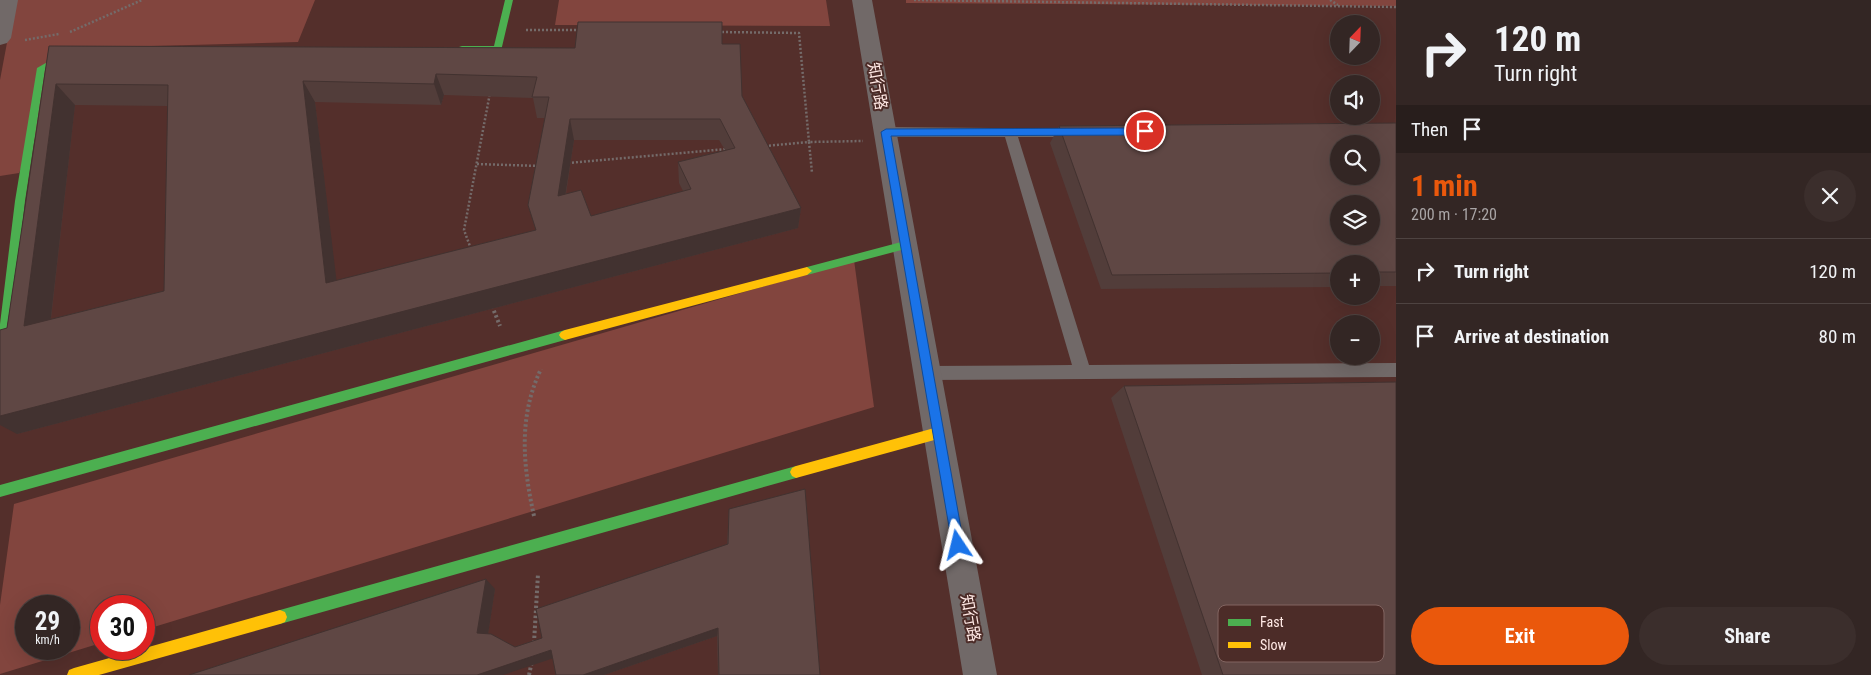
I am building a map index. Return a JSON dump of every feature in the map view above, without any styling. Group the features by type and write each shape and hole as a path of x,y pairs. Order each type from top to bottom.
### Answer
{"street":[{"path":"8,0 9,40"},
{"path":"450,49 498,49 509,0"},
{"name":"知行路","path":"862,0 980,675"},
{"path":"0,372 20,201 41,68 68,54 98,53"},
{"path":"0,491 509,350 905,244"},
{"path":"74,675 938,433"}],"lane":[{"path":"886,136 1010,132 1090,132"},
{"path":"1010,132 1082,372"},
{"path":"928,373 1396,370"}],"path":[{"path":"9,40 70,32 142,0"},
{"path":"914,0 1116,1 1396,7"},
{"path":"1222,0 1224,4"},
{"path":"1330,0 1338,6"},
{"path":"503,30 582,30"},
{"path":"710,32 799,33 812,173"},
{"path":"475,258 464,230 498,49"},
{"path":"760,146 886,136"},
{"path":"564,164 730,149"},
{"path":"477,164 525,167 545,165"},
{"path":"492,304 509,350"},
{"path":"534,650 540,543 527,486 523,435 534,381 561,336"},
{"path":"530,675 533,658"}],"shaded area":[{"path":"0,0 1396,0 1396,675 0,675"},
{"path":"15,0 315,0 298,42 76,48 19,173 0,176 0,80"},
{"path":"559,0 826,0 830,26 555,25"},
{"path":"906,0 1396,0 1396,6 906,3"},
{"path":"854,260 874,407 155,627 155,595 90,595 90,646 80,649 80,595 15,595 15,660 46,660 0,674 0,605 14,504"}],"building":[{"path":"578,22 722,22 722,44 740,44 742,96 801,208 0,416 0,330 7,328 49,46 575,48","holes":["436,74 537,77 532,97 549,97 528,205 536,230 326,283 303,81 434,84","56,84 168,85 164,291 24,326","570,119 720,119 735,148 678,162 691,189 591,216 581,190 558,196"]},
{"path":"1380,123 1396,123 1396,272 1380,272 1380,255 1330,255 1330,273 1112,275 1059,126 1330,124 1380,125"},
{"path":"1396,382 1396,675 1223,675 1219,662 1384,662 1384,605 1218,605 1218,660 1124,386"},
{"path":"805,489 820,675 719,675 718,628 583,675 556,675 551,650 477,675 189,675 486,579 477,633 491,634 515,647 542,638 536,609 728,544 729,509"}],"traffic: fast":[{"path":"462,49 498,49 509,0"},
{"path":"0,372 20,201 41,68 68,54 82,54"},
{"path":"807,271 905,245"},
{"path":"0,491 565,335"},
{"path":"280,617 796,472"}],"traffic: slow":[{"path":"565,335 807,271"},
{"path":"796,472 938,433"},
{"path":"74,675 280,617"}],"route":[{"path":"958,545 886,132 1145,131"}]}
